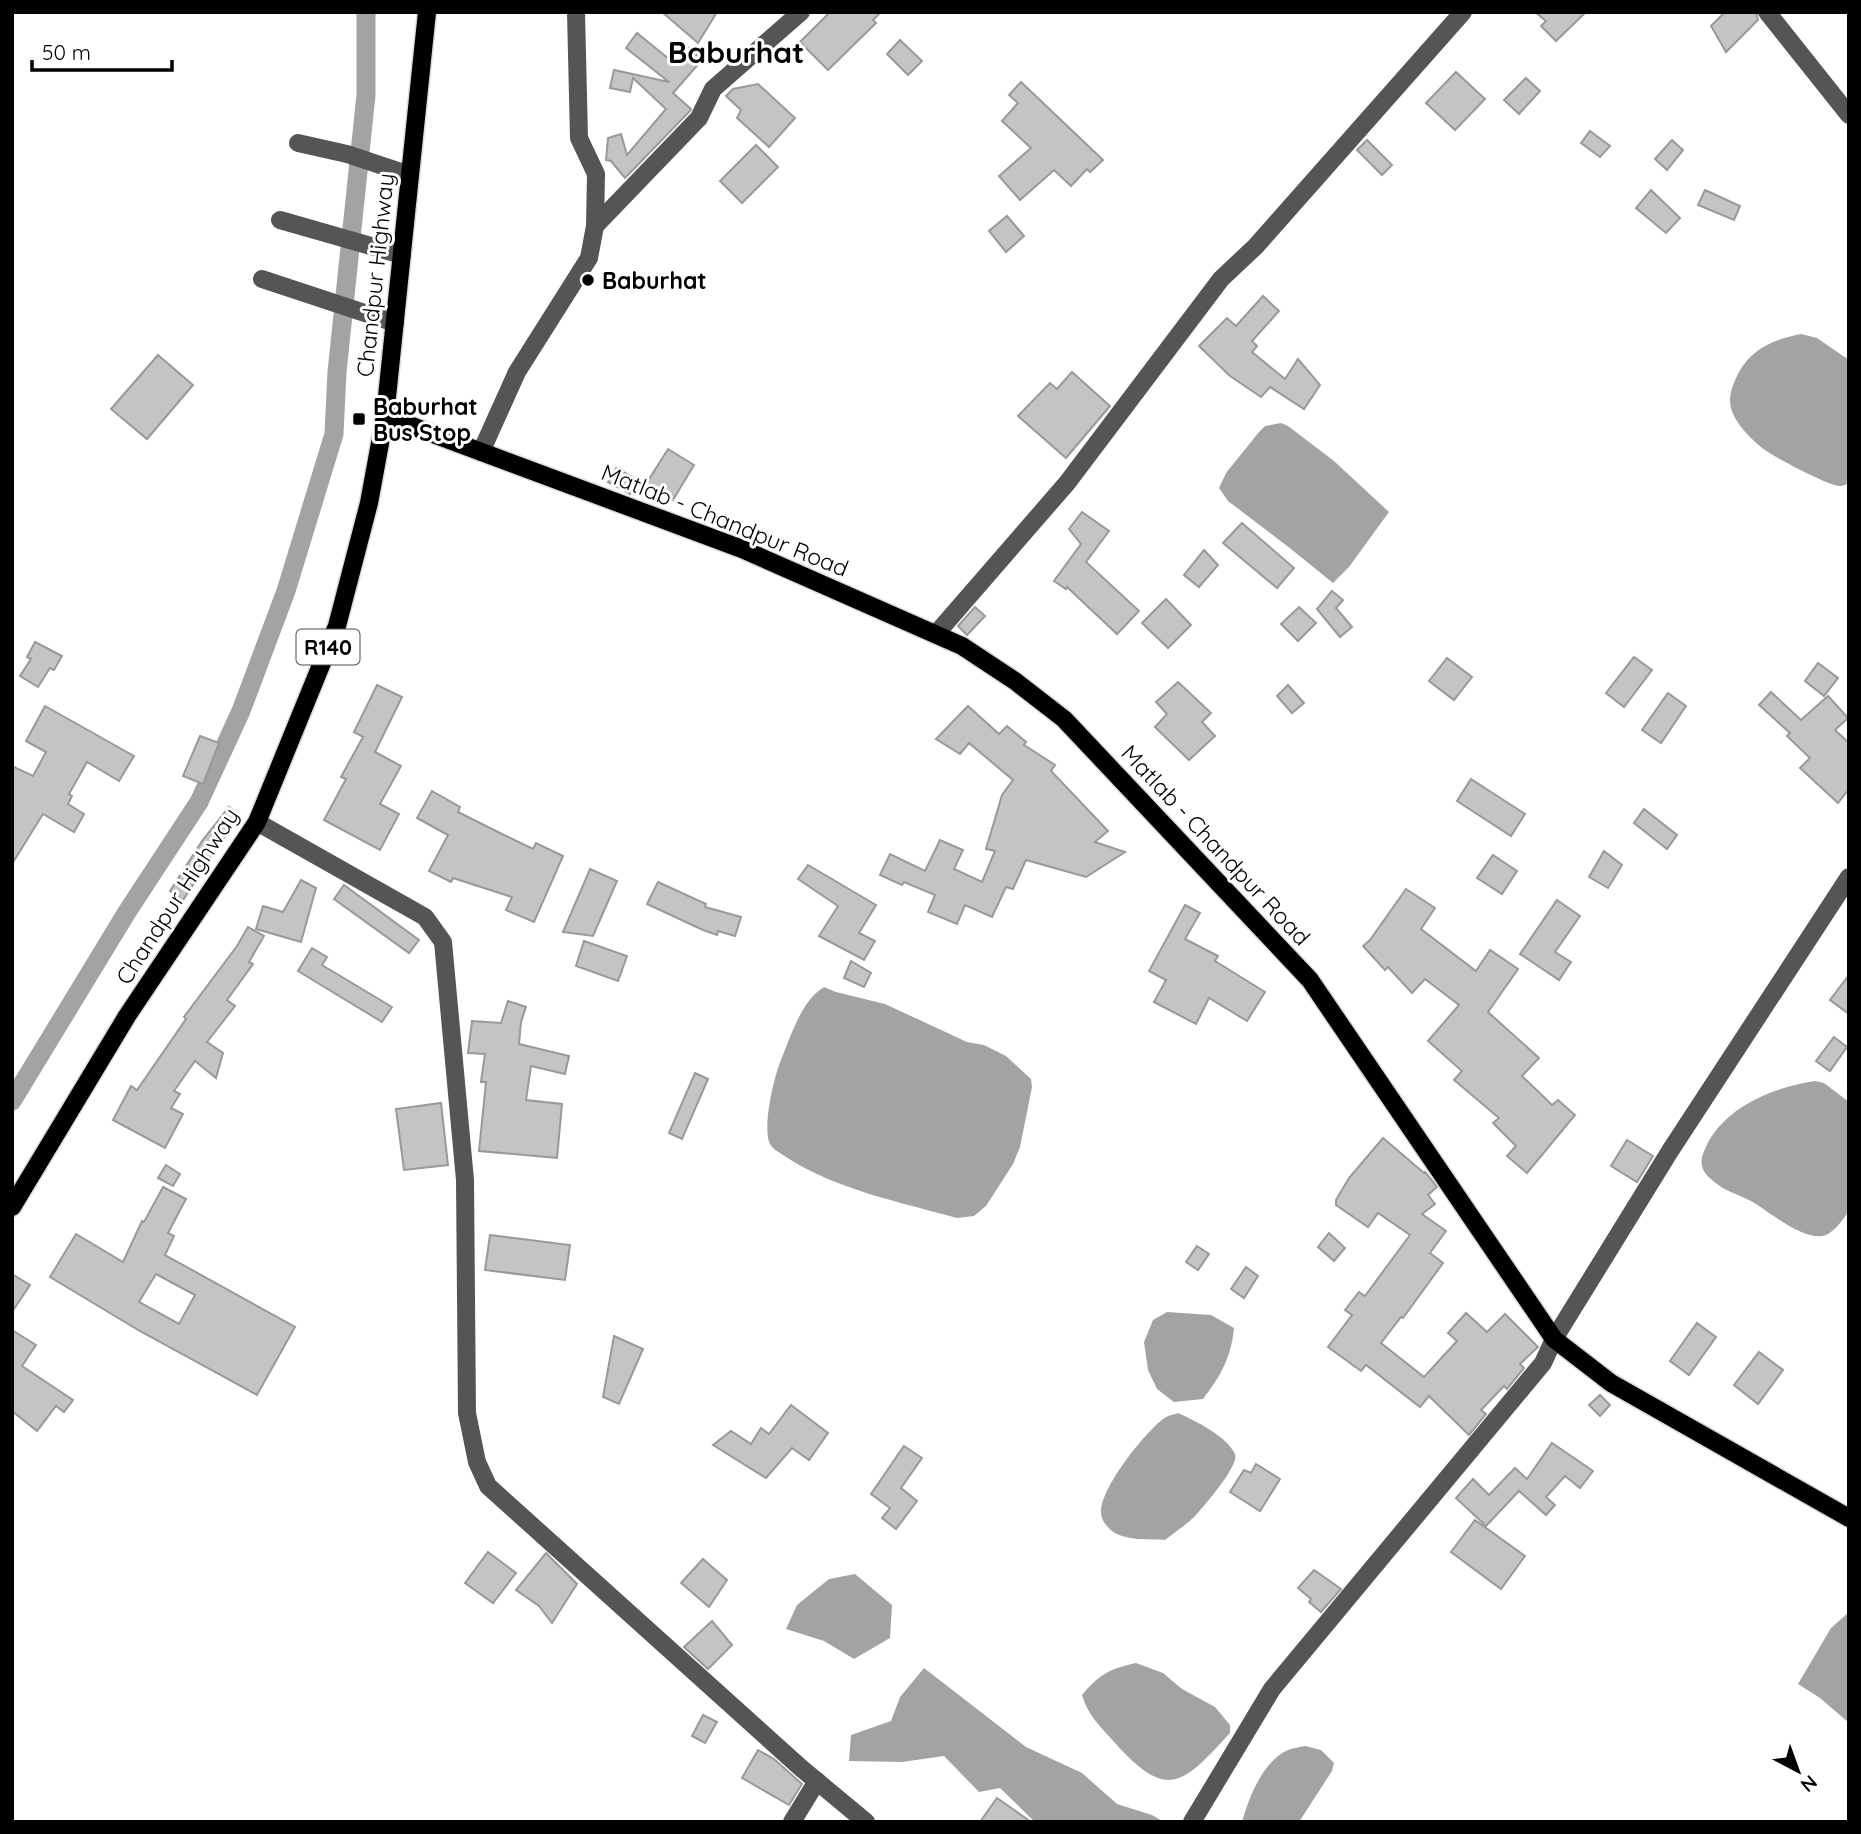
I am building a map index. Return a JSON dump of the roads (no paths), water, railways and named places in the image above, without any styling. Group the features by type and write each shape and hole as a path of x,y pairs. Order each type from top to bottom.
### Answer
{"main road":[{"name":"Chandpur Highway","path":"13,1203 127,1016 257,822 337,626 369,503 385,416 427,12"},
{"name":"Matlab - Chandpur Road","path":"385,416 742,549 962,646 1015,681 1064,719 1310,980 1554,1339 1611,1383 1849,1518"}],"street":[{"path":"481,452 517,372 589,258 595,226 596,174 579,138 576,12"},
{"path":"595,226 699,118 713,89 801,12"},
{"path":"936,634 1068,484 1221,279 1265,236 1463,12"},
{"path":"1768,12 1849,115"},
{"path":"298,143 347,154 410,175"},
{"path":"279,220 402,255"},
{"path":"262,279 395,323"},
{"path":"257,822 425,917 443,942 465,1180 467,1413 477,1462 488,1486 866,1822"},
{"path":"1192,1822 1272,1689 1543,1363 1554,1339 1670,1151 1849,877"},
{"path":"792,1822 817,1781"}],"waterway":[{"path":"12,1101 127,912 199,802 241,711 286,591 334,434 337,372 366,95 366,12"}],"place":[{"name":"Baburhat","path":"588,280"},
{"name":"Baburhat Bus Stop","path":"359,419"}],"district":[{"name":"Baburhat","path":"736,52"}]}
